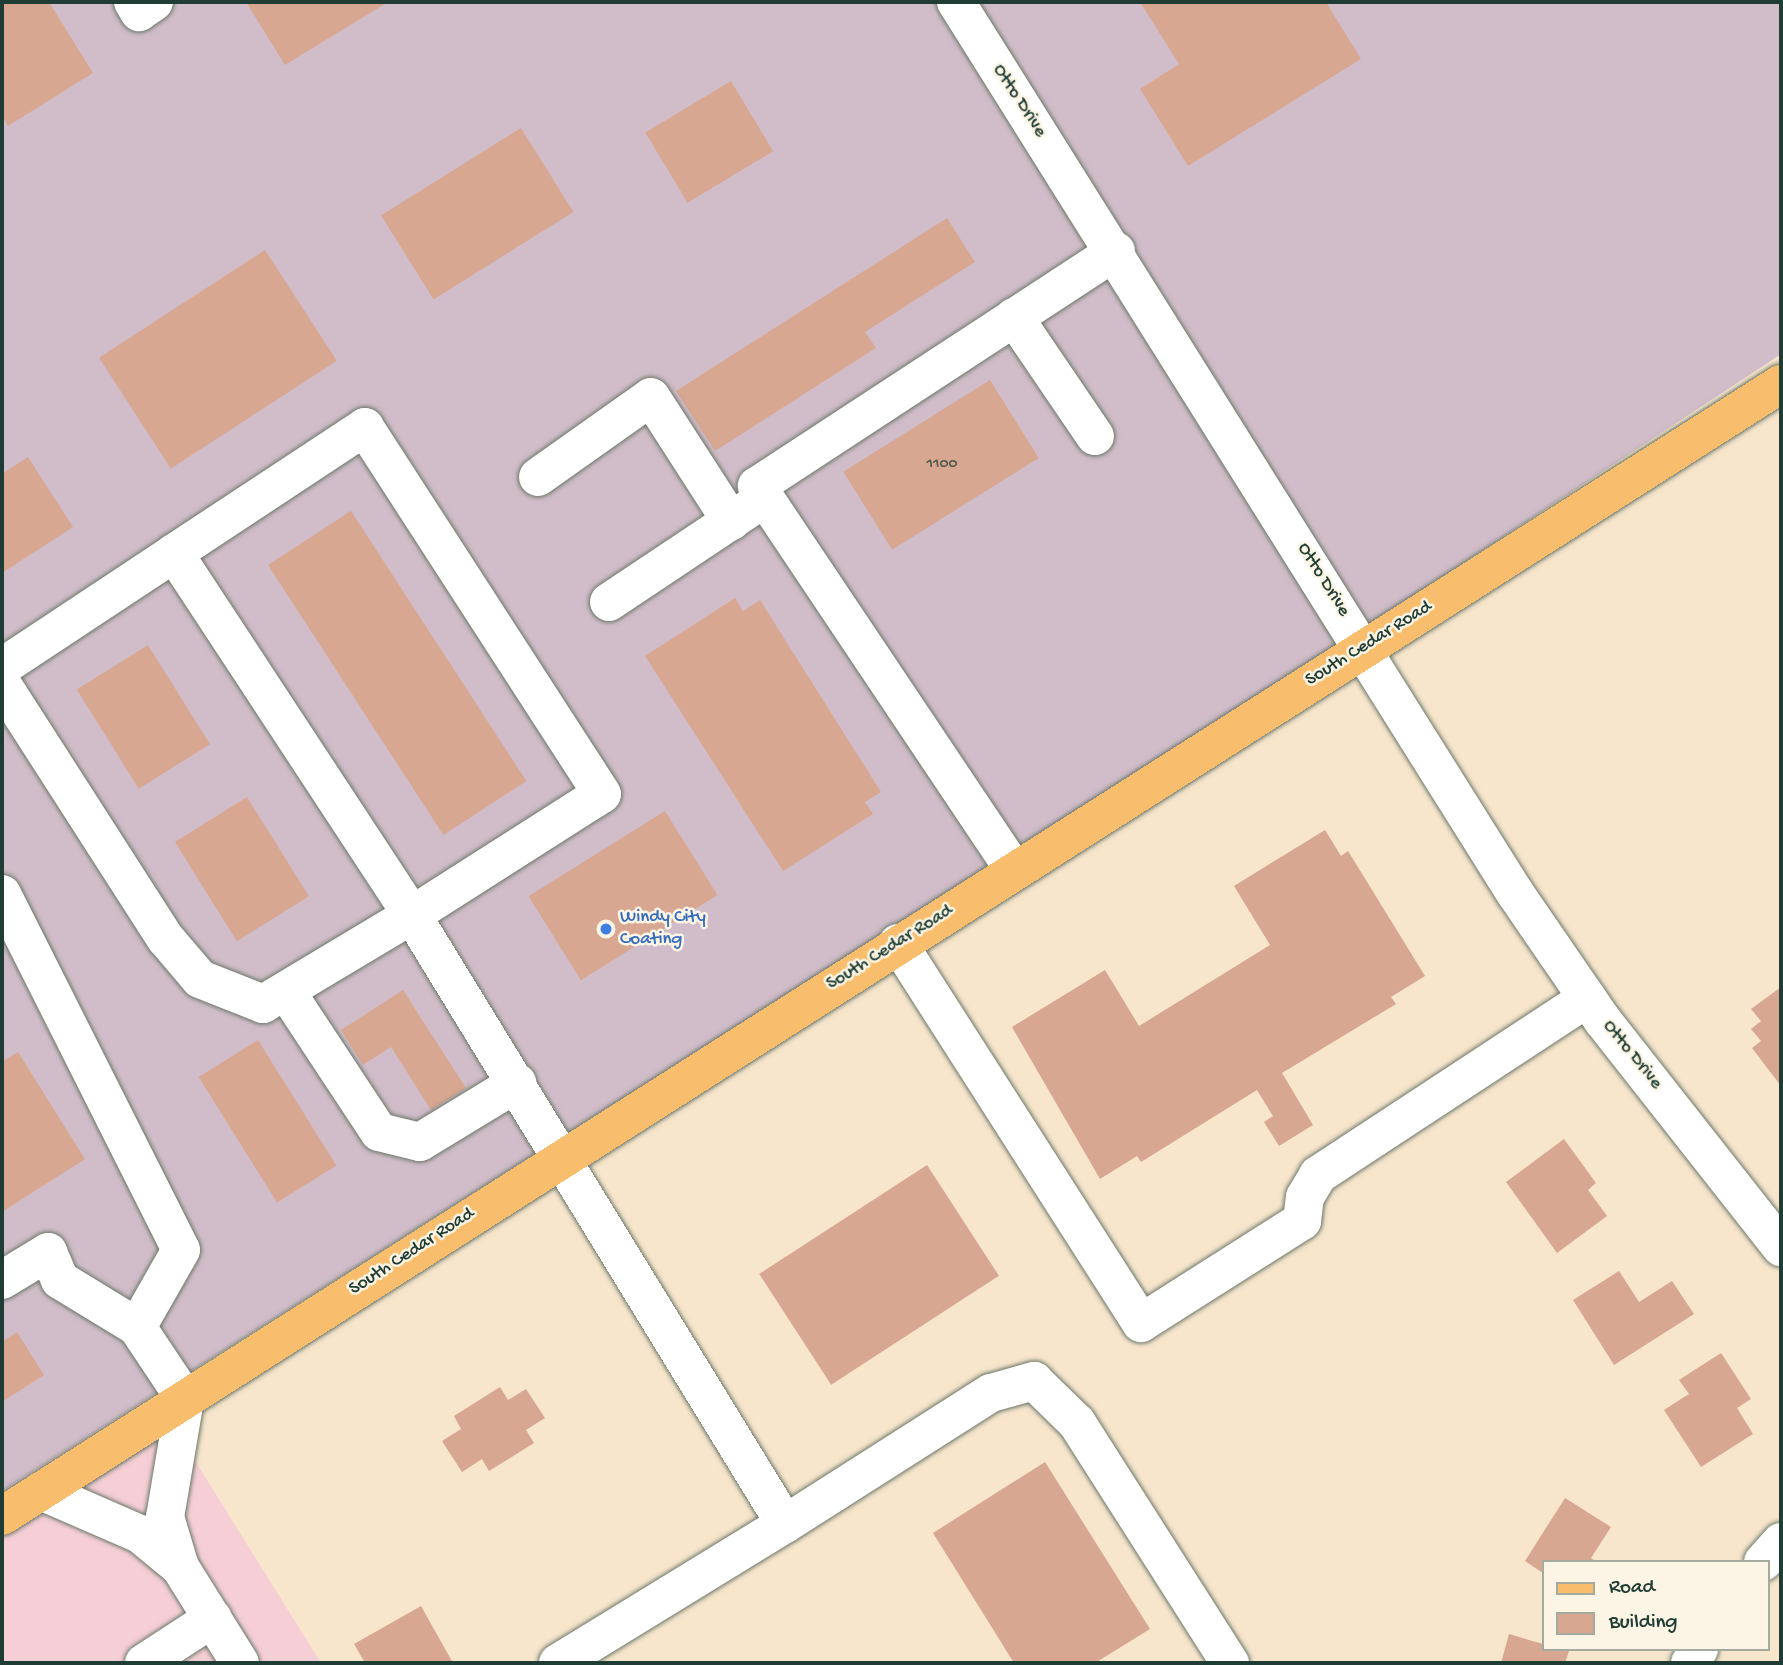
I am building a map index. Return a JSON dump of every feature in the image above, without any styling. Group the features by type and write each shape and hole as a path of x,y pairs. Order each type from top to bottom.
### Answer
{"main road":[{"name":"South Cedar Road","path":"2,1516 562,1156 1781,384"}],"street":[{"path":"133,2 139,12 154,2"},
{"name":"Otto Drive","path":"956,2 1587,998 1781,1247"},
{"path":"1014,870 757,486 1116,251"},
{"path":"1014,317 1095,436"},
{"path":"538,477 651,397 731,521"},
{"path":"2,667 365,427 602,794 412,915 263,1004 200,979 166,939 2,684"},
{"path":"610,603 765,498"},
{"path":"174,553 412,915 785,1524"},
{"path":"2,894 181,1251 137,1327"},
{"path":"898,943 1141,1324 1302,1222 1304,1198 1318,1175 1587,998"},
{"path":"286,991 379,1132 420,1142 517,1083"},
{"path":"2,1280 48,1252 60,1280 137,1327 185,1399 165,1517 180,1567 240,1663"},
{"path":"558,1663 785,1524 991,1393 1034,1381 1077,1423 1230,1663"},
{"path":"41,1491 140,1534 180,1567"},
{"path":"1765,1560 1781,1542"},
{"path":"144,1663 213,1618"}],"shaded area":[{"path":"2,2 1781,2 1781,354 1342,643 2,1491"},
{"path":"154,1395 321,1663 2,1663 2,1491"}],"building":[{"path":"2,2 49,2 93,73 8,126 2,115"},
{"path":"246,2 388,2 285,65"},
{"path":"1140,2 1326,2 1361,59 1188,166 1140,89 1179,64"},
{"path":"731,81 773,151 688,203 645,133"},
{"path":"521,128 573,212 434,299 381,215"},
{"path":"947,218 975,262 865,332 876,348 715,451 676,391"},
{"path":"265,250 337,361 171,469 99,358"},
{"path":"990,380 1039,458 892,550 843,472"},
{"path":"28,457 73,527 2,573 2,474"},
{"path":"351,511 526,781 443,835 268,565"},
{"path":"735,598 743,611 760,600 881,792 865,802 873,814 783,871 645,656"},
{"path":"148,645 210,744 139,789 77,690"},
{"path":"247,797 309,896 237,941 175,842"},
{"path":"665,811 717,895 581,980 528,896"},
{"path":"1325,830 1341,856 1348,851 1425,976 1391,997 1396,1004 1282,1073 1313,1125 1279,1146 1264,1122 1273,1116 1257,1090 1141,1162 1137,1156 1100,1179 1012,1027 1105,970 1139,1026 1270,945 1234,886"},
{"path":"1781,987 1781,1086 1752,1048 1761,1041 1751,1029 1761,1021 1751,1009"},
{"path":"403,990 466,1088 431,1110 391,1047 363,1065 341,1030"},
{"path":"258,1040 336,1166 277,1203 199,1077"},
{"path":"18,1052 85,1159 2,1212 2,1062"},
{"path":"1564,1139 1596,1183 1588,1190 1607,1216 1557,1253 1506,1182"},
{"path":"927,1165 999,1276 831,1385 759,1274"},
{"path":"1619,1271 1639,1302 1672,1281 1694,1314 1614,1365 1573,1300"},
{"path":"17,1332 44,1375 2,1402 2,1342"},
{"path":"1721,1353 1751,1399 1737,1408 1753,1434 1701,1467 1664,1410 1689,1394 1679,1380"},
{"path":"500,1387 508,1400 526,1389 545,1418 526,1430 534,1443 489,1471 482,1459 462,1472 442,1441 461,1429 454,1416"},
{"path":"1045,1462 1150,1629 1095,1663 1014,1663 933,1533"},
{"path":"1565,1498 1611,1527 1591,1558 1594,1560 1542,1560 1542,1572 1525,1561"},
{"path":"421,1606 453,1663 365,1663 354,1644"},
{"path":"1509,1634 1542,1644 1542,1651 1569,1651 1565,1663 1501,1663"}],"place":[{"name":"Windy City Coating","path":"606,929"}]}
